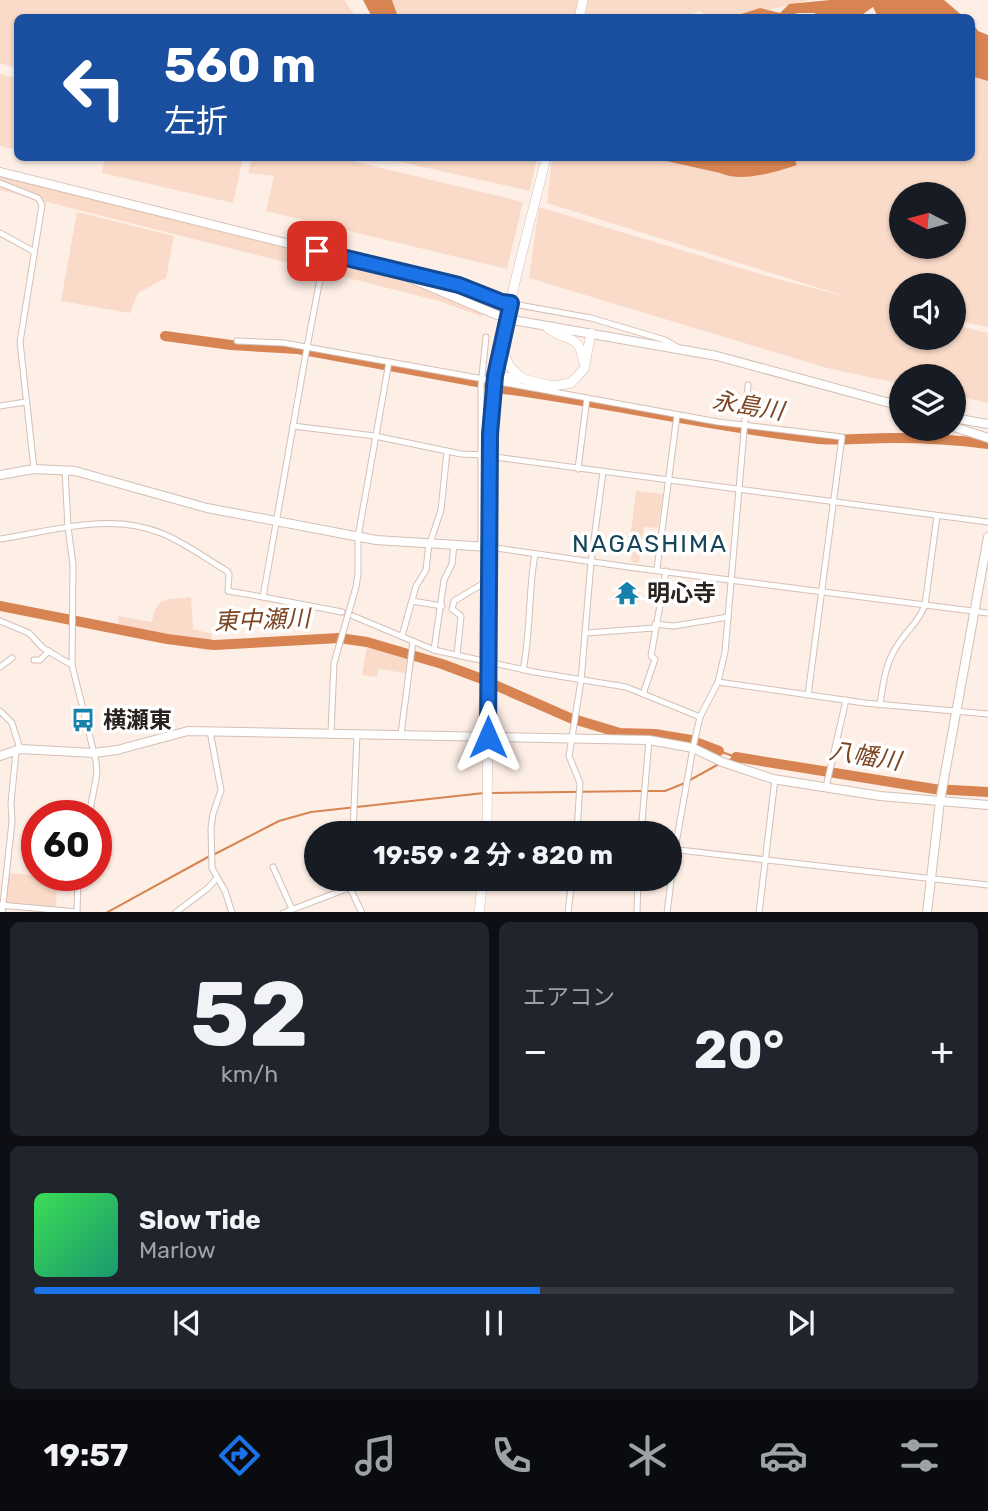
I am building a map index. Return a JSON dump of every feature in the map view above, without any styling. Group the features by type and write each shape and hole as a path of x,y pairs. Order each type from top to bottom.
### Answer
{"main road":[{"path":"523,379 509,368 505,360 512,300 544,161"},
{"path":"486,821 489,580 485,546 490,434 487,378 509,324"},
{"path":"547,327 552,332 572,338 583,355 584,369"},
{"path":"487,378 523,379 552,386 565,385 578,378 584,369 591,333"},
{"path":"479,912 482,891"}],"street":[{"path":"0,172 459,285 502,302 512,300 591,318 665,340 679,348"},
{"path":"0,183 41,201 43,209 33,251 20,342 34,469"},
{"path":"0,233 33,251"},
{"path":"393,270 497,315"},
{"path":"263,597 321,274"},
{"path":"509,324 591,333 679,348 746,362 889,403"},
{"path":"485,546 481,386 487,378 486,337"},
{"path":"237,341 285,343 388,364 487,378"},
{"path":"331,733 334,663 358,574 358,537 388,364"},
{"path":"505,383 677,417 842,440 808,695"},
{"path":"678,821 700,717 718,682 725,652 748,386"},
{"path":"578,469 587,400"},
{"path":"0,406 26,401"},
{"path":"657,569 677,417"},
{"path":"966,420 988,424"},
{"path":"293,426 374,436 447,451 483,455"},
{"path":"966,430 988,438"},
{"path":"401,636 416,586 426,570 429,543 441,510 447,451"},
{"path":"495,457 988,522"},
{"path":"0,475 34,469 75,471 207,508 358,537 485,546 988,613"},
{"path":"65,470 73,565 72,665 97,773 92,800"},
{"path":"578,821 580,792 569,756 581,681 591,562 603,472"},
{"path":"880,705 888,663 897,645 921,616 925,605 937,516"},
{"path":"0,538 106,522 139,526 159,532 226,571 229,574 228,591 342,612"},
{"path":"927,912 943,784 988,537"},
{"path":"434,650 444,580 452,564 454,544"},
{"path":"523,670 528,646 527,612 535,554"},
{"path":"643,694 655,659 650,656 666,570"},
{"path":"457,655 461,615 452,609 454,601 489,580"},
{"path":"412,601 442,606"},
{"path":"353,616 434,650 523,670 626,687 700,717"},
{"path":"586,633 674,626 727,617"},
{"path":"0,621 29,633 49,651 72,665"},
{"path":"401,734 413,641"},
{"path":"34,660 40,660 49,651"},
{"path":"0,667 12,658"},
{"path":"718,682 880,705 988,714"},
{"path":"826,787 846,700"},
{"path":"0,711 12,723 18,751 11,803 12,822 3,876 2,912"},
{"path":"210,731 221,790 213,814 211,852 217,878 232,912"},
{"path":"0,756 18,751 94,753 117,750 175,733 210,731 649,740 693,748 725,763 775,779 880,796 941,798 988,805"},
{"path":"353,821 357,734"},
{"path":"642,821 649,740"},
{"path":"759,912 775,779"},
{"path":"682,850 988,885"},
{"path":"272,867 292,909"},
{"path":"175,912 208,888 217,878"},
{"path":"1,905 77,912 78,891"},
{"path":"283,912 342,891"},
{"path":"352,891 362,912"},
{"path":"568,912 570,891"},
{"path":"636,912 637,891"},
{"path":"667,912 669,891"},
{"path":"188,903 192,912"}],"shaded area":[{"path":"0,0 344,0 354,14 14,14 14,67 0,63"},
{"path":"363,0 392,0 397,14 370,14"},
{"path":"376,0 810,0 752,14 704,14 700,11 691,14 387,14"},
{"path":"830,0 944,0 960,14 876,14 873,7 863,14 741,14 760,8 780,13 789,4"},
{"path":"975,27 988,35 988,81 975,77"},
{"path":"975,70 988,75 988,327 966,322 966,273 889,273 889,307 886,307 889,308 889,350 966,350 966,328 988,333 988,403 966,398 966,364 889,364 889,381 827,368 529,278 539,207 770,277 848,297 547,203 552,161 666,161 738,176 772,161 975,161"},
{"path":"0,74 14,77 14,149 0,146"},
{"path":"104,161 242,161 233,203 102,173"},
{"path":"251,161 352,161 523,202 507,269 266,211 274,176 248,173"},
{"path":"396,161 536,161 530,191"},
{"path":"666,161 797,161 797,165 779,171 748,177"},
{"path":"0,175 362,266 404,279 487,314 480,316 439,301 0,190"},
{"path":"77,212 174,236 166,278 138,293 130,313 61,301"},
{"path":"636,491 663,494 658,528 644,527 639,563 631,562 632,548 629,547"},
{"path":"191,597 193,629 212,634 209,651 119,632 118,616 152,622 157,607 164,600"},
{"path":"367,646 408,656 405,673 378,669 377,677 362,675"},
{"path":"7,873 21,874 21,891 57,891 56,910 7,904"}],"waterway":[{"name":"永島川","path":"165,336 231,345 298,349 488,384"},
{"name":"永島川","path":"504,389 819,439 917,438 988,444"},
{"name":"東中瀬川","path":"0,606 167,639 214,645 339,638 367,642 482,679"},
{"name":"東中瀬川","path":"495,685 570,718 620,733 655,734 691,740"},
{"name":"東中瀬川","path":"698,743 719,751"},
{"path":"719,751 736,757 727,761"},
{"name":"八幡川","path":"736,757 934,789 988,792"},
{"path":"690,780 719,764"},
{"path":"647,791 665,791 685,783"},
{"path":"490,793 642,791"},
{"path":"213,855 279,821 311,812 484,793"},
{"path":"108,912 208,857"}],"place":[{"name":"明心寺","path":"627,593"},
{"name":"横瀬東","path":"83,720"}],"district":[{"name":"NAGASHIMA","path":"650,544"}],"route":[{"path":"317,251 459,285 511,303 495,376 490,434 488,737"}]}
